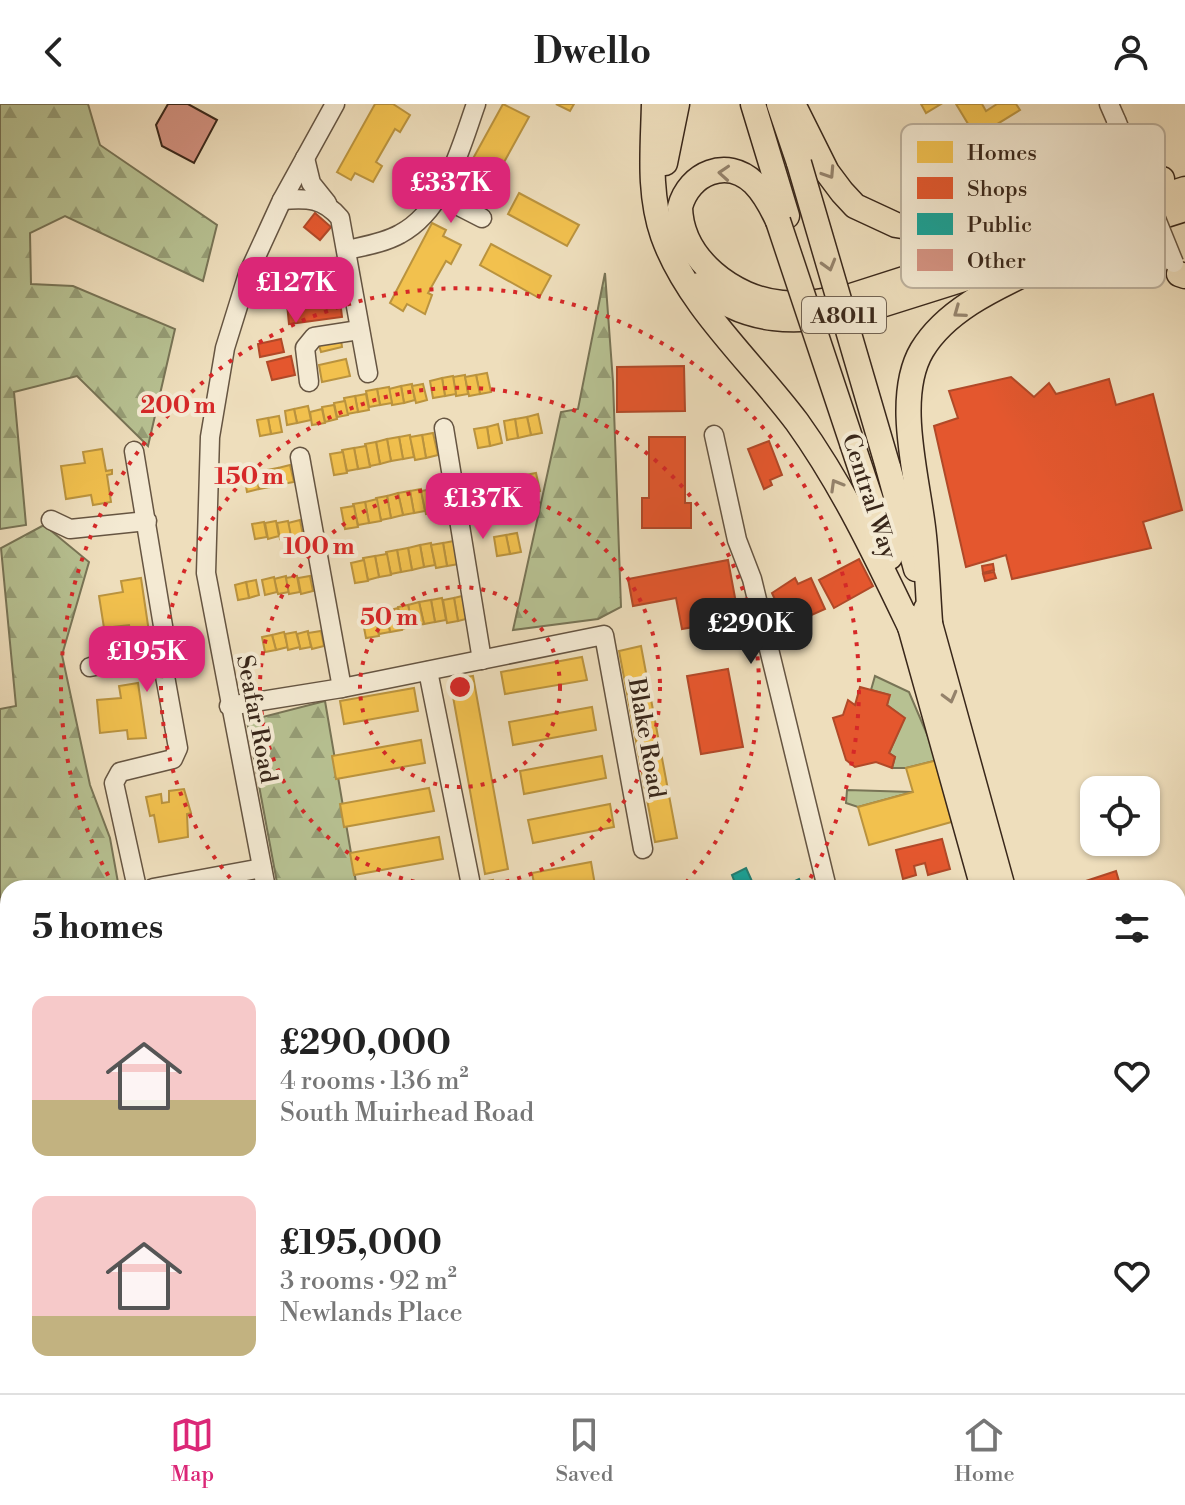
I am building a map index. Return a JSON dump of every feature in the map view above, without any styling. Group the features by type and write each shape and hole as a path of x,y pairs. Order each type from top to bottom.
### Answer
{"main road":[{"path":"654,104 652,197 669,250 720,326 818,452 920,626"},
{"path":"657,217 677,104"},
{"path":"753,104 783,220"},
{"name":"Central Way","path":"779,104 888,467 920,626 981,880"},
{"path":"793,104 827,172 842,192 864,212 901,226"},
{"path":"783,220 755,184 746,177 724,170 703,174 694,181 680,207 683,228 703,263 734,288 780,303 851,296 901,280"},
{"path":"1165,179 1185,174"},
{"path":"1165,195 1185,189"},
{"path":"1165,215 1185,209"},
{"name":"Central Way","path":"783,220 860,471 920,626 1000,880"},
{"path":"669,250 695,282 721,302 761,318 795,322 856,313 935,288"},
{"path":"920,626 924,536 910,431 910,382 922,351 943,324 1001,288"}],"street":[{"name":"Seafar Road","path":"264,880 206,573 206,488 215,391 244,285 282,200 335,104"},
{"path":"347,250 400,234 430,211 476,104"},
{"path":"305,158 311,183 340,218 368,373"},
{"path":"439,196 482,218"},
{"path":"282,200 307,198 327,203"},
{"path":"1165,238 1181,276"},
{"path":"309,382 305,348 314,337 359,330"},
{"path":"229,706 342,688 482,660 444,428"},
{"path":"714,435 737,540 752,579 825,880"},
{"path":"134,451 166,644 161,654 178,748 173,759 120,772 114,783 135,880"},
{"path":"300,457 342,688"},
{"path":"51,520 70,529 147,521"},
{"name":"Blake Road","path":"482,660 604,635 643,849"},
{"path":"90,667 161,654"},
{"path":"428,671 470,880"},
{"path":"197,880 262,868"}],"green space":[{"path":"0,104 88,104 100,145 217,225 203,281 65,216 30,233 31,284 73,286 175,329 148,446 77,376 14,392 26,525 0,529"},
{"path":"605,273 613,382 621,607 598,619 513,630 561,412 578,409"},
{"path":"44,525 89,562 62,655 90,785 110,838 118,880 0,880 0,709 16,706 1,548"},
{"path":"875,676 909,692 938,760 892,768 895,757 889,753 904,718 887,705 889,695 871,690"},
{"path":"325,701 356,880 277,880 247,721"},
{"path":"847,790 913,792 858,807 846,803"}],"building: Homes":[{"path":"375,104 393,104 410,115 400,132 395,129 376,162 382,166 373,182 355,173 351,180 337,172"},
{"path":"503,104 529,117 498,173 502,176 495,194 477,184 473,191 459,184"},
{"path":"556,104 574,104 570,111"},
{"path":"921,104 941,104 926,113"},
{"path":"956,104 982,104 986,111 997,104 1016,104 1020,110 997,124 968,124"},
{"path":"519,193 579,225 567,246 508,214"},
{"path":"432,223 446,230 443,236 461,245 451,264 446,261 428,293 432,295 425,314 407,304 403,311 390,303"},
{"path":"491,244 551,276 539,298 480,265"},
{"path":"341,340 342,347 321,352 319,345"},
{"path":"346,359 350,376 322,382 319,365"},
{"path":"487,373 491,392 480,394 476,375"},
{"path":"465,375 468,394 456,396 453,377"},
{"path":"476,375 480,394 469,396 465,377"},
{"path":"453,376 456,394 445,396 442,378"},
{"path":"442,378 445,396 433,398 430,381"},
{"path":"412,384 415,400 404,403 401,386"},
{"path":"423,384 427,400 416,403 412,386"},
{"path":"401,386 404,403 392,405 389,389"},
{"path":"389,387 392,403 380,405 377,389"},
{"path":"377,389 380,405 369,407 366,391"},
{"path":"366,394 369,410 358,412 355,396"},
{"path":"355,396 358,412 347,414 344,398"},
{"path":"345,401 348,415 337,417 334,403"},
{"path":"334,405 337,419 325,422 322,407"},
{"path":"308,406 311,420 297,423 294,409"},
{"path":"294,409 297,423 287,425 285,411"},
{"path":"322,409 325,423 312,425 310,412"},
{"path":"538,414 542,433 531,435 527,417"},
{"path":"279,416 282,432 271,434 268,418"},
{"path":"527,417 531,435 518,438 515,419"},
{"path":"268,418 271,434 260,436 257,420"},
{"path":"515,419 518,438 507,440 504,421"},
{"path":"498,424 502,443 490,446 487,427"},
{"path":"487,427 490,446 478,448 474,429"},
{"path":"433,433 438,455 426,458 422,435"},
{"path":"410,435 414,457 403,459 399,437"},
{"path":"422,435 426,458 415,460 410,437"},
{"path":"399,437 403,459 391,461 387,439"},
{"path":"387,439 391,461 380,464 376,442"},
{"path":"376,442 380,464 370,466 365,444"},
{"path":"366,446 370,467 358,469 354,448"},
{"path":"354,448 358,469 347,471 342,450"},
{"path":"102,449 106,471 112,470 112,474 107,475 111,502 93,505 91,495 66,499 61,466 85,463 83,452"},
{"path":"343,452 347,473 334,475 330,454"},
{"path":"290,465 294,482 282,484 278,468"},
{"path":"278,468 282,484 270,487 267,470"},
{"path":"267,470 270,487 259,489 256,473"},
{"path":"256,473 259,489 247,492 244,475"},
{"path":"536,473 540,491 528,494 525,475"},
{"path":"525,475 528,494 516,496 512,477"},
{"path":"508,478 512,497 500,499 497,480"},
{"path":"497,480 500,499 488,501 484,482"},
{"path":"444,486 449,509 437,512 433,489"},
{"path":"421,489 425,511 414,513 410,491"},
{"path":"433,489 437,512 426,514 421,491"},
{"path":"410,491 414,513 403,515 398,493"},
{"path":"398,493 403,515 391,518 387,496"},
{"path":"387,496 391,518 381,520 376,498"},
{"path":"377,499 381,521 369,523 365,502"},
{"path":"365,502 369,523 358,525 353,504"},
{"path":"354,506 358,527 345,529 341,508"},
{"path":"300,520 303,535 291,538 288,523"},
{"path":"276,521 279,536 268,539 265,523"},
{"path":"288,521 291,536 280,539 277,523"},
{"path":"264,522 267,537 255,539 252,524"},
{"path":"517,533 521,552 510,554 506,535"},
{"path":"506,535 510,554 497,556 494,537"},
{"path":"454,541 459,564 447,566 443,543"},
{"path":"431,543 435,565 424,567 420,545"},
{"path":"443,543 447,566 436,568 431,545"},
{"path":"420,545 424,567 412,570 408,548"},
{"path":"408,548 412,570 401,572 397,550"},
{"path":"397,550 401,572 391,574 386,552"},
{"path":"387,554 391,575 379,577 375,556"},
{"path":"375,556 379,577 368,580 363,558"},
{"path":"364,560 368,581 355,583 351,563"},
{"path":"286,576 289,592 278,594 274,579"},
{"path":"297,576 300,592 289,594 286,578"},
{"path":"310,576 313,591 301,594 298,578"},
{"path":"274,577 277,592 265,595 262,580"},
{"path":"141,578 149,632 131,635 129,625 104,628 99,596 123,592 121,581"},
{"path":"256,580 259,595 249,598 246,582"},
{"path":"246,582 249,598 238,600 235,585"},
{"path":"466,595 470,618 458,621 454,598"},
{"path":"442,598 446,620 435,622 431,600"},
{"path":"454,598 458,621 447,623 443,600"},
{"path":"431,600 435,622 424,624 419,602"},
{"path":"419,602 424,624 413,626 408,605"},
{"path":"408,605 413,626 402,629 398,607"},
{"path":"398,608 402,630 390,632 386,611"},
{"path":"386,611 390,632 379,634 375,613"},
{"path":"375,615 379,636 366,638 362,617"},
{"path":"308,631 311,647 300,649 297,634"},
{"path":"321,631 324,646 312,649 308,633"},
{"path":"284,632 288,647 276,650 272,635"},
{"path":"296,632 300,647 288,650 285,634"},
{"path":"272,635 276,650 265,652 262,637"},
{"path":"641,646 677,838 655,842 619,651"},
{"path":"582,657 587,680 505,694 501,672"},
{"path":"473,676 508,869 485,874 450,680"},
{"path":"138,683 146,738 128,739 127,730 100,733 97,700 121,698 119,686"},
{"path":"414,688 418,711 344,724 340,701"},
{"path":"592,707 596,730 513,745 509,722"},
{"path":"421,740 425,763 336,779 332,756"},
{"path":"602,756 606,778 524,794 520,771"},
{"path":"938,760 955,821 869,845 858,807 913,792 906,768"},
{"path":"429,788 434,811 344,827 340,804"},
{"path":"184,789 191,813 187,814 188,837 159,842 154,815 150,816 146,797 161,794 162,803 169,802 169,791"},
{"path":"610,804 614,827 533,843 528,820"},
{"path":"439,837 443,859 354,875 350,853"},
{"path":"591,862 594,880 533,880 532,873"}],"building: Shops":[{"path":"315,213 331,227 320,240 304,227"},
{"path":"335,258 342,317 289,324 287,304 281,305 276,266"},
{"path":"281,339 284,352 260,357 258,344"},
{"path":"291,356 295,375 272,380 267,362"},
{"path":"684,366 685,411 617,412 617,367"},
{"path":"1011,377 1034,397 1049,383 1056,394 1109,379 1116,405 1153,394 1182,510 1143,522 1151,548 1012,579 1006,555 966,567 934,426 958,418 949,391"},
{"path":"649,437 685,437 685,503 691,503 691,528 642,528 642,498 649,498"},
{"path":"769,441 782,475 770,480 772,485 764,489 748,449"},
{"path":"859,559 873,586 834,608 819,580"},
{"path":"728,560 739,619 682,629 676,598 633,606 628,579"},
{"path":"993,564 994,570 983,573 982,566"},
{"path":"994,572 996,578 985,581 983,574"},
{"path":"795,578 798,584 811,578 825,609 787,626 772,593"},
{"path":"728,669 743,747 701,754 687,676"},
{"path":"860,687 890,695 887,705 905,718 889,753 895,757 892,768 876,762 855,767 846,760 833,718 843,715 848,700 855,705"},
{"path":"942,839 950,869 928,875 925,863 914,866 916,875 903,879 896,850"},
{"path":"1116,871 1119,880 1089,880"}],"building: Public":[{"path":"746,868 751,880 734,880 732,875"}],"building: Other":[{"path":"168,104 188,104 217,120 194,163 162,146 156,125"}]}
